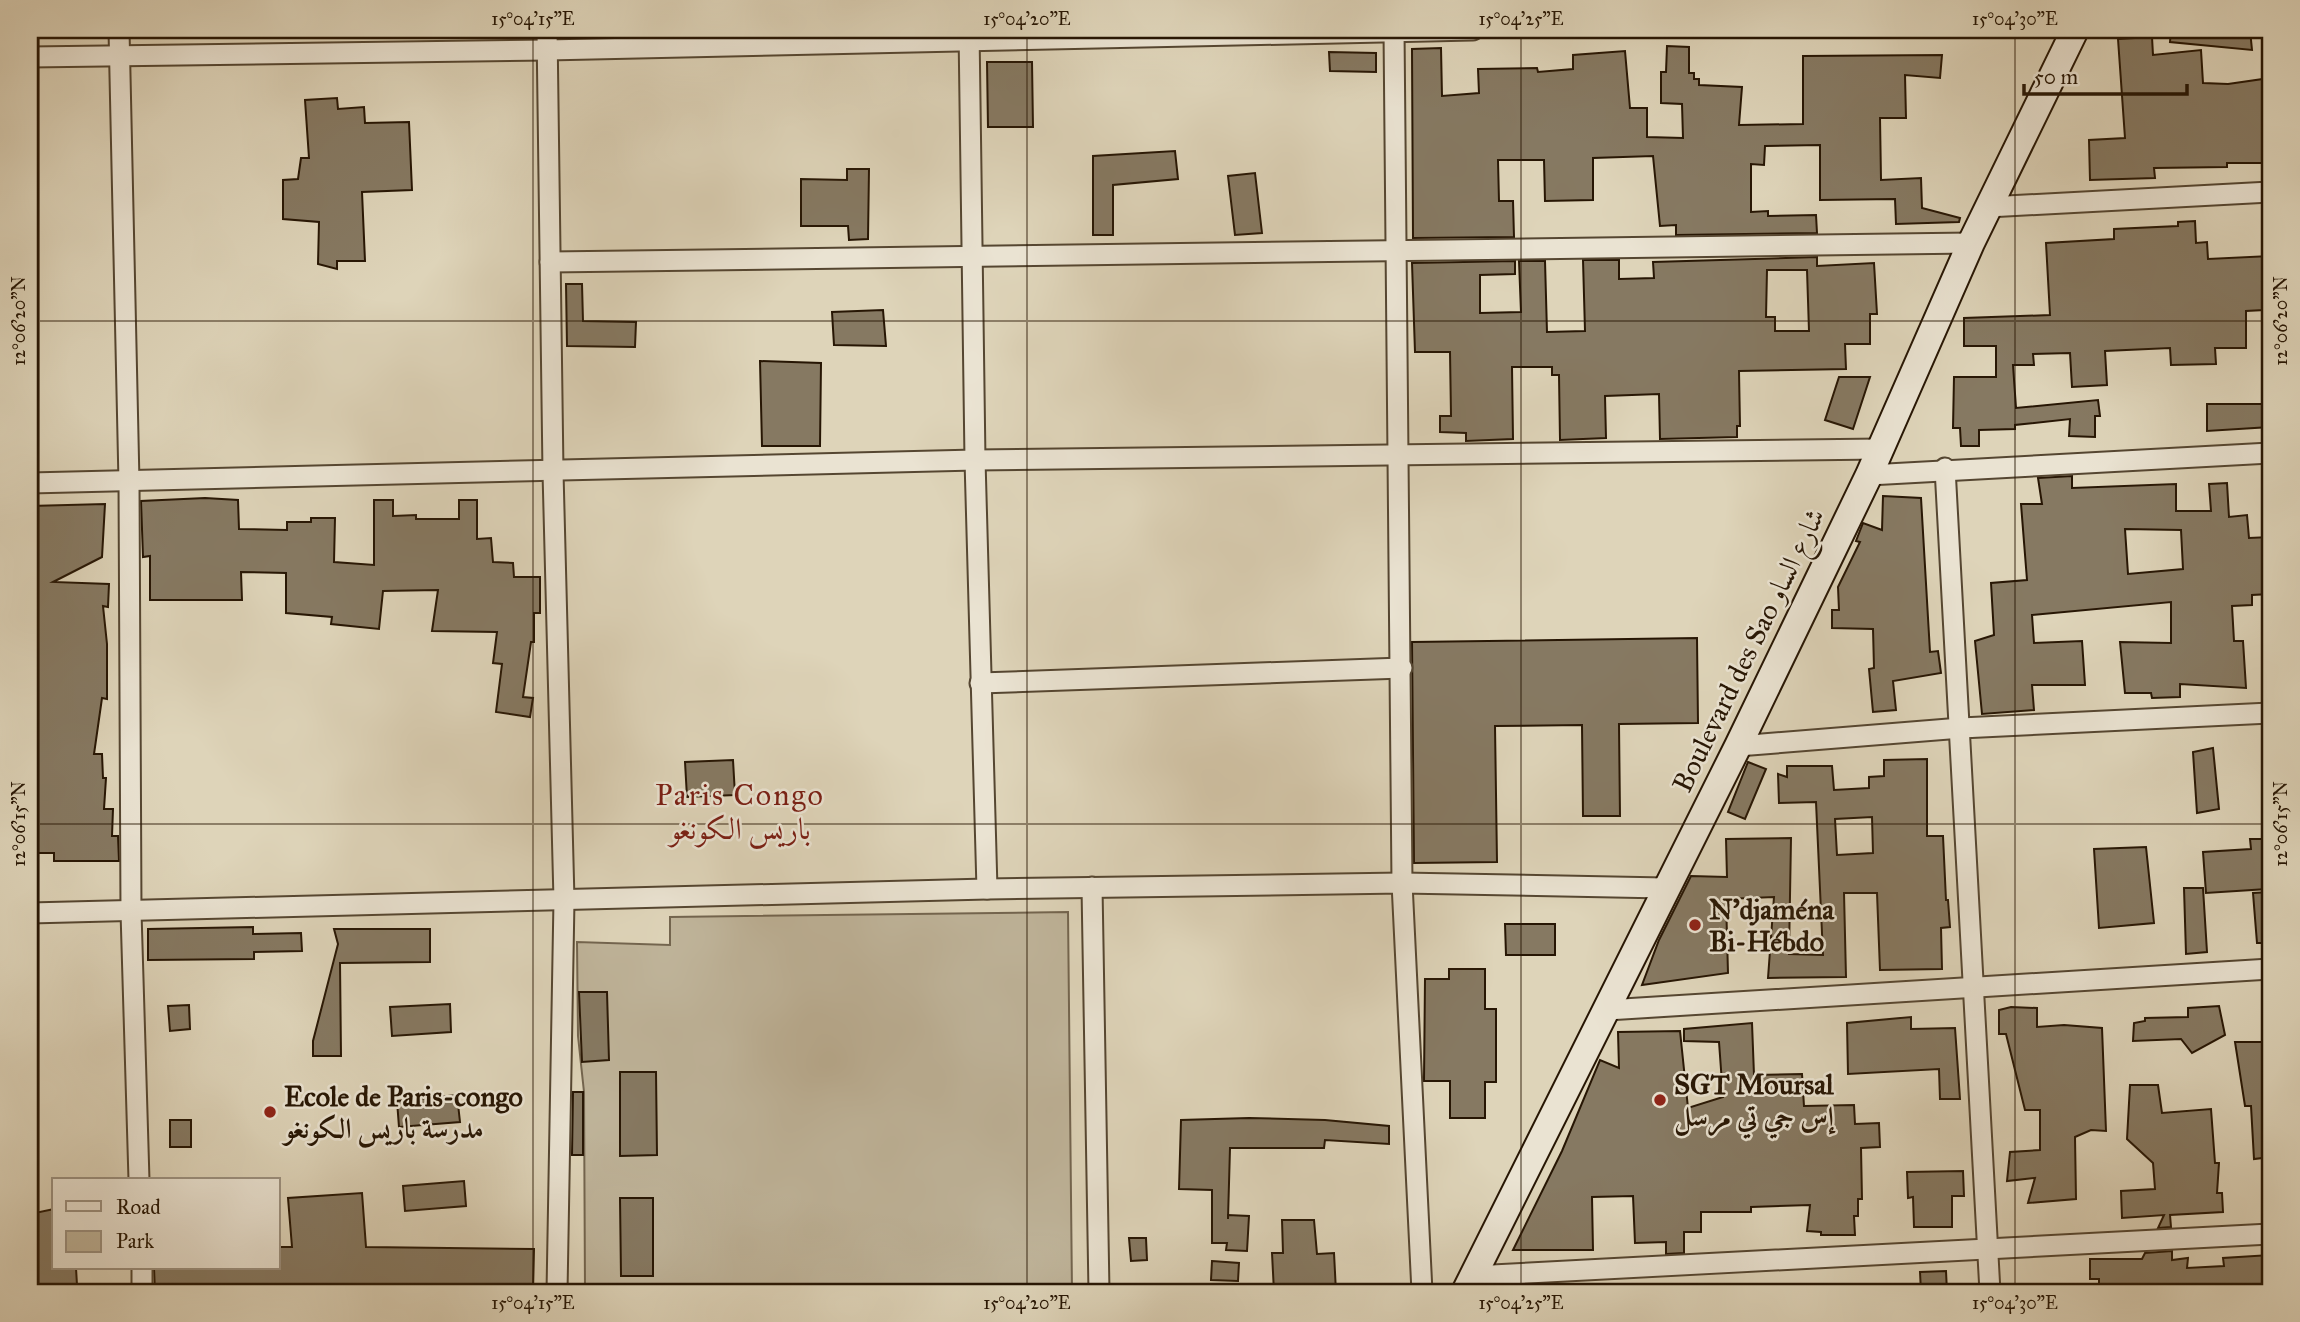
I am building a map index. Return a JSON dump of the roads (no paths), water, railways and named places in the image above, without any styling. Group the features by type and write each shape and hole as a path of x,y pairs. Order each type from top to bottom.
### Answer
{"street":[{"path":"119,30 130,482 131,912 139,1178"},
{"path":"547,30 553,472 564,900 557,1292"},
{"path":"1394,30 1402,883 1422,1292"},
{"path":"30,57 547,50 969,34 1473,30"},
{"name":"Boulevard des Sao شارع الساو","path":"1469,1284 1738,746 1869,475 1971,243 2075,30"},
{"path":"969,34 975,460 987,888"},
{"path":"1988,207 2270,192"},
{"path":"550,262 1971,243"},
{"path":"30,483 975,460 1399,457 1880,449"},
{"path":"1869,475 1945,468 2270,453"},
{"path":"1945,468 1990,1292"},
{"path":"980,683 1402,668"},
{"path":"1738,746 1961,728 2270,713"},
{"path":"30,913 987,888 1402,883 1665,888"},
{"path":"1092,887 1099,1292"},
{"path":"1607,1010 2270,969"},
{"path":"1469,1284 2270,1234"},
{"path":"142,1270 142,1292"}],"place":[{"name":"N'djaména Bi-Hébdo","path":"1695,925"},
{"name":"SGT Moursal إس جي تي مرسل","path":"1660,1100"},
{"name":"Ecole de Paris-congo مدرسة باريس الكونغو","path":"270,1112"}],"district":[{"name":"Paris Congo باريس الكونغو","path":"740,812"}]}
